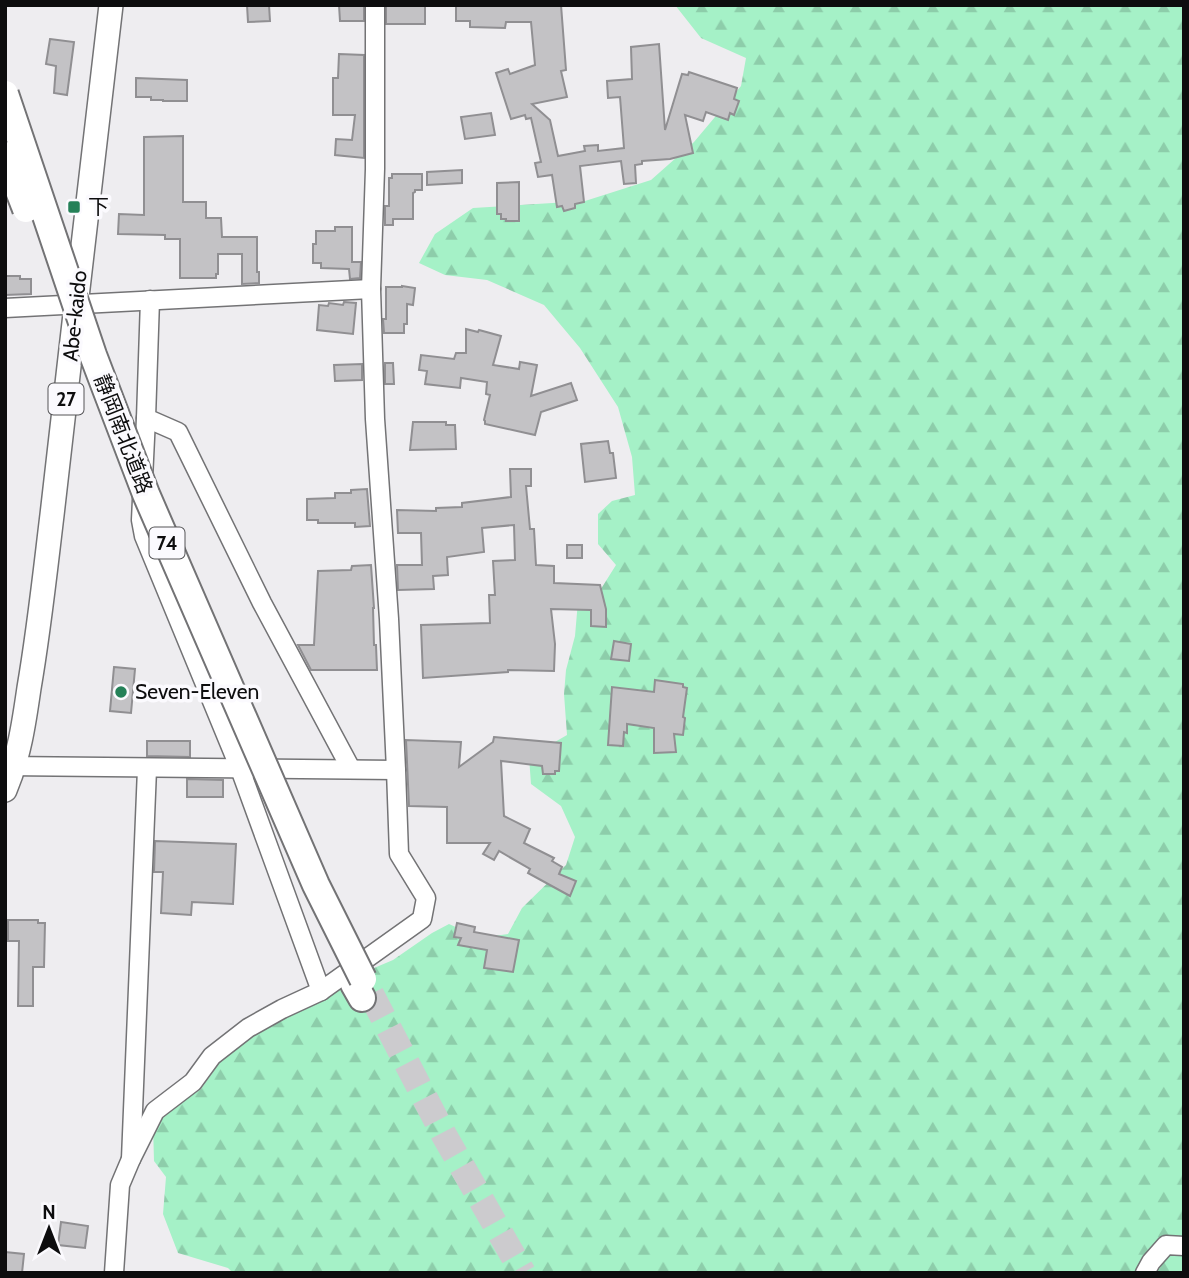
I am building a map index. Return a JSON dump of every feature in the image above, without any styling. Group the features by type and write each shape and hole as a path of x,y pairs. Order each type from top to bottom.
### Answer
{"highway":[{"name":"静岡南北道路","path":"5,94 93,355 146,494 362,989 289,846 136,497 5,155"}],"main road":[{"name":"Abe-kaido","path":"5,790 22,734 38,635 111,5"}],"street":[{"path":"114,1273 120,1185 155,1111 193,1082 212,1056 248,1028 321,991 422,919 426,898 399,854 389,619 375,419 371,289 375,5"},
{"path":"5,308 371,289"},
{"path":"150,300 141,520 144,536 240,769 321,991"},
{"path":"146,418 178,432 262,603 351,769"},
{"path":"10,767 396,770"},
{"path":"131,1159 147,769"},
{"path":"1145,1273 1166,1245 1184,1246"}],"green space":[{"path":"675,5 1184,5 1184,1273 233,1273 228,1268 178,1253 163,1214 166,1177 154,1161 153,1125 201,1089 220,1062 252,1035 341,982 393,960 432,933 449,924 480,938 508,934 522,908 566,865 575,837 561,806 531,784 529,757 567,735 564,694 566,670 575,636 578,601 599,592 616,565 598,544 598,514 612,501 635,495 632,457 618,407 580,348 544,305 487,280 445,275 419,263 435,234 473,208 585,201 651,180 694,142 741,86 746,58 701,38"}],"building":[{"path":"247,5 269,5 270,21 248,22"},
{"path":"339,5 364,5 364,21 340,21"},
{"path":"386,5 425,5 425,24 386,24"},
{"path":"456,5 561,5 566,70 561,71 567,97 532,104 550,120 558,156 585,151 584,146 598,145 598,151 624,148 620,97 608,98 607,81 632,79 631,47 659,44 665,130 682,74 688,75 689,72 737,88 734,99 739,101 734,115 730,113 728,120 706,112 703,121 685,115 693,153 670,159 642,161 642,164 635,165 636,183 624,184 621,161 580,166 584,202 564,211 562,206 557,207 552,175 538,177 535,163 541,162 531,118 526,119 525,115 511,119 496,73 508,69 510,74 535,65 531,22 506,22 505,28 470,27 470,21 456,21"},
{"path":"50,39 74,42 67,95 54,93 56,66 46,64"},
{"path":"339,54 364,55 364,158 335,155 336,139 352,140 355,115 333,115 333,78 338,78"},
{"path":"136,78 187,80 187,101 136,97"},
{"path":"491,113 495,135 465,139 461,117"},
{"path":"183,136 183,202 206,202 206,218 221,218 222,237 257,237 259,283 242,284 242,254 218,254 216,278 180,278 180,239 165,239 165,235 118,234 119,214 144,215 144,137"},
{"path":"462,170 462,183 427,185 427,172"},
{"path":"392,174 422,174 422,190 415,190 413,193 413,219 393,219 393,225 385,225 385,206 389,206 389,178 392,178"},
{"path":"519,182 519,221 501,219 501,214 497,214 497,183"},
{"path":"335,227 352,227 352,262 361,262 360,278 350,279 349,269 321,268 321,263 313,263 316,231 335,231"},
{"path":"6,276 31,279 31,294 5,295"},
{"path":"386,287 415,288 413,305 407,304 404,333 384,333"},
{"path":"344,302 356,303 353,334 317,330 319,305 343,305"},
{"path":"466,329 501,336 493,365 519,369 520,362 537,365 531,396 571,383 577,400 541,412 535,435 485,424 490,395 486,394 487,382 461,378 460,388 425,384 427,371 419,370 421,355 454,359 456,353 466,353"},
{"path":"385,363 393,363 394,384 385,384"},
{"path":"362,364 362,380 335,381 334,365"},
{"path":"413,422 446,422 446,425 455,425 456,449 410,450"},
{"path":"608,441 610,453 613,453 616,478 585,482 581,444"},
{"path":"510,469 531,469 531,486 526,486 530,529 534,529 536,565 554,566 554,583 600,585 606,609 606,627 591,626 591,610 551,609 555,644 554,671 508,670 423,678 421,625 490,623 489,595 495,595 493,561 515,560 514,525 482,528 484,552 447,557 448,575 433,576 434,589 398,590 397,565 422,565 421,533 398,533 397,510 436,511 436,508 462,507 462,503 511,497"},
{"path":"367,489 370,526 355,527 355,523 318,523 318,520 307,520 307,499 335,498 335,493"},
{"path":"567,545 582,545 582,558 567,558"},
{"path":"371,565 377,670 311,670 298,645 314,645 318,571 351,570 352,566"},
{"path":"614,641 631,644 629,661 611,659"},
{"path":"114,667 135,669 131,713 110,711"},
{"path":"655,680 683,684 683,687 687,688 683,735 674,734 676,752 654,753 654,728 627,724 623,746 608,745 612,687 654,692"},
{"path":"494,737 561,743 559,771 555,771 555,774 543,774 542,766 501,761 504,816 530,829 524,843 554,858 552,861 562,867 559,874 576,881 570,896 528,873 530,869 499,851 494,860 483,854 490,843 447,843 447,807 409,806 406,740 461,742 459,767 493,742"},
{"path":"147,741 190,741 190,757 147,756"},
{"path":"187,779 223,780 223,797 187,797"},
{"path":"155,841 236,844 233,904 192,902 191,915 161,913 163,872 154,872"},
{"path":"8,920 38,920 38,923 45,923 44,967 33,967 33,1006 18,1006 19,941 8,941"},
{"path":"457,923 475,927 474,932 519,940 513,972 484,968 487,950 458,945 461,938 454,937"},
{"path":"61,1222 88,1226 85,1248 58,1245"},
{"path":"5,1252 24,1254 22,1273 5,1273"}],"tunnel":[{"path":"371,994 444,1135 523,1273"}],"place":[{"name":"下","path":"74,207"},
{"name":"Seven-Eleven","path":"121,692"}]}
